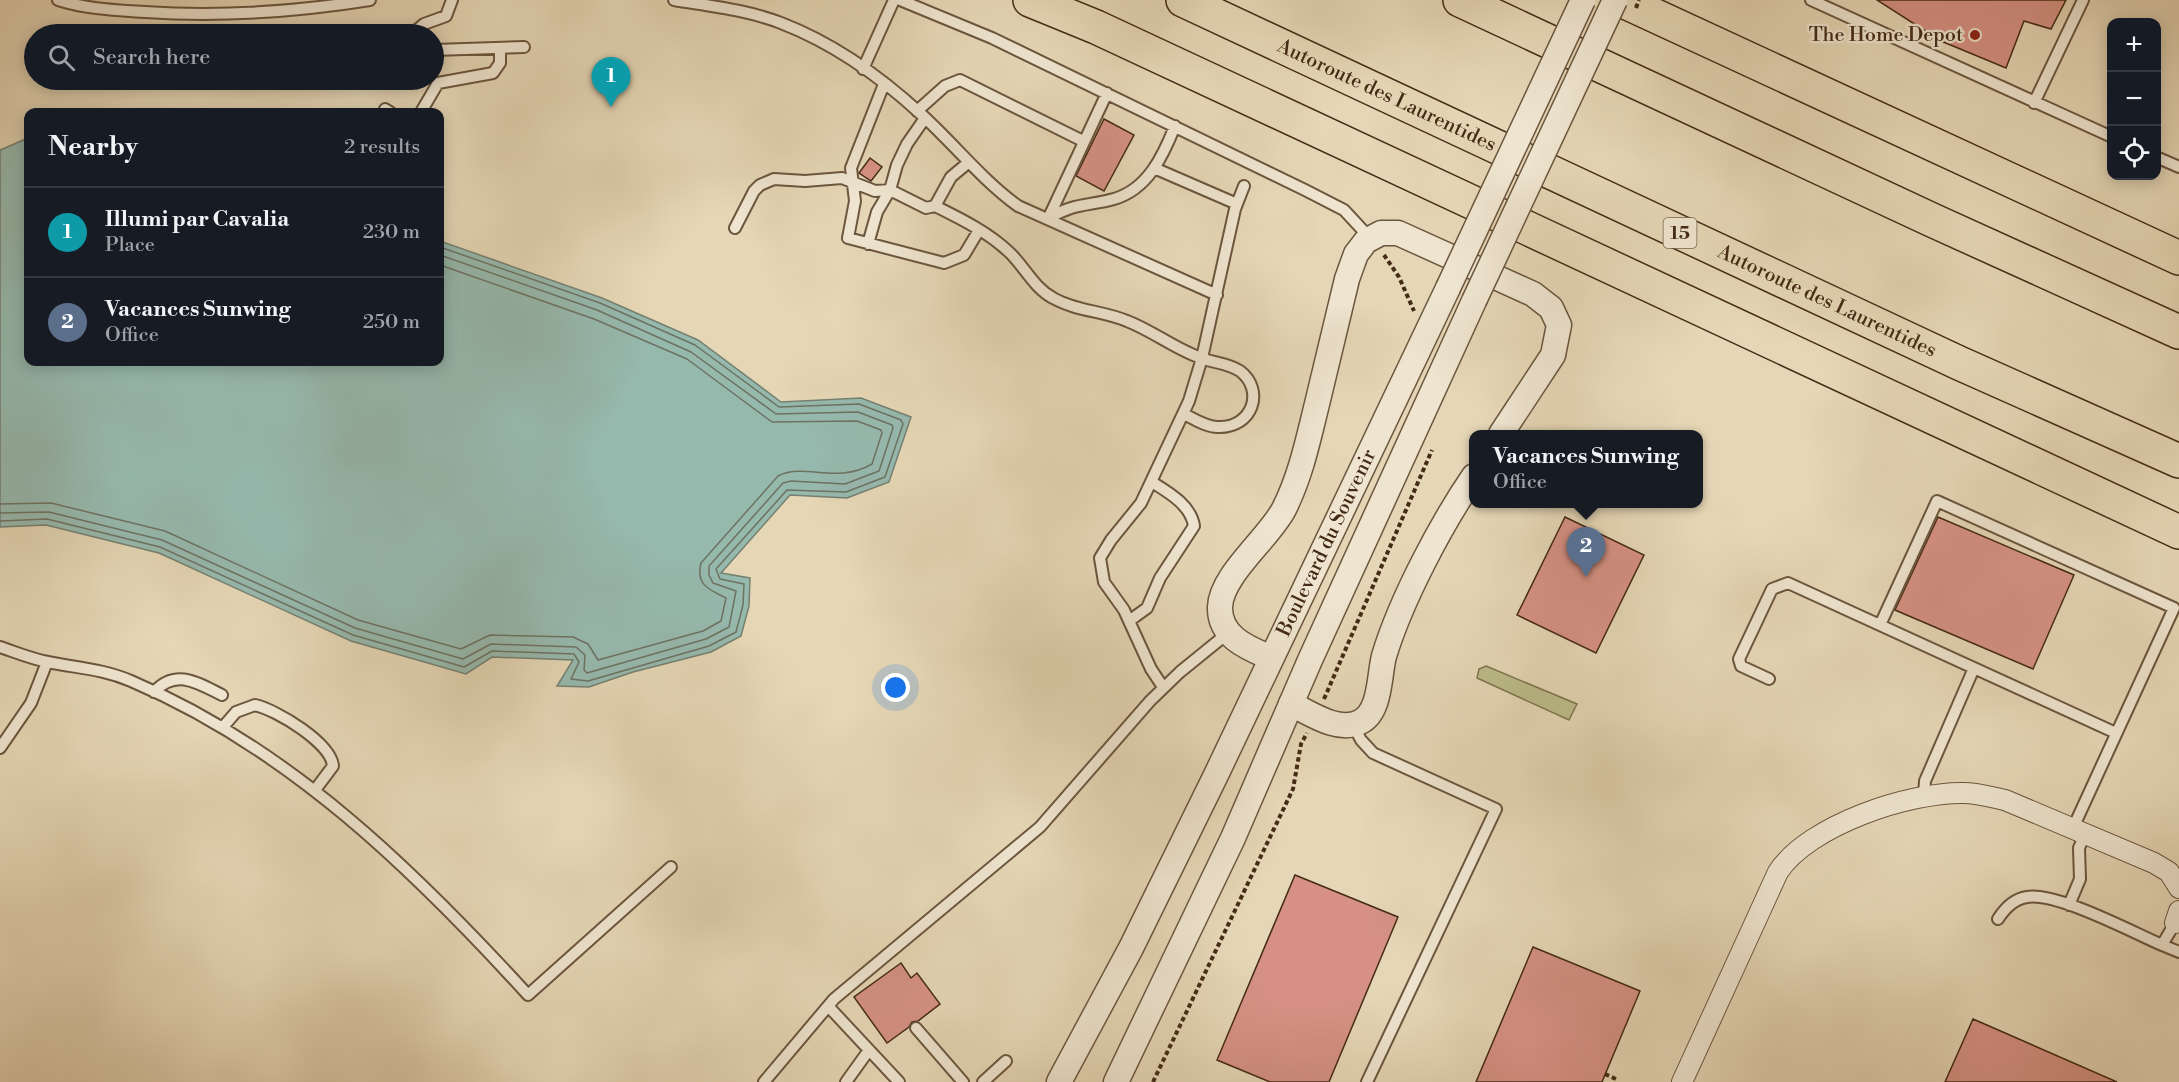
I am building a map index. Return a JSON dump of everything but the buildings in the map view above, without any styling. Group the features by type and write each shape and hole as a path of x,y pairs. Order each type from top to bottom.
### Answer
{"highway":[{"path":"1030,0 1096,27 2179,532"},
{"path":"1055,0 1096,27"},
{"name":"Autoroute des Laurentides","path":"1183,0 1894,333 2179,461"},
{"path":"1460,0 1910,210 2179,332"},
{"path":"1622,0 2179,258"},
{"path":"2115,230 2179,264"},
{"path":"2054,474 2179,515"}],"street":[{"name":"Boulevard du Souvenir","path":"1059,1082 1131,948 1302,598 1583,0"},
{"name":"Boulevard du Souvenir","path":"1116,1082 1233,838 1291,704 1474,301 1615,0"},
{"path":"1271,658 1247,647 1228,633 1220,614 1222,596 1232,578 1274,526 1292,492 1305,456 1347,279 1356,254 1370,238 1389,232 1412,238 1533,294 1555,313 1559,334 1553,355 1504,430"},
{"path":"1291,704 1332,723 1353,724 1364,720 1371,712 1385,655 1397,622 1444,525 1469,483"},
{"path":"1683,1082 1768,892 1786,861 1815,836 1836,826 1924,796 1965,793 1983,795 2005,800 2162,867 2179,888"}],"lane":[{"path":"58,0 117,10 208,15 276,13 370,0"},
{"path":"424,24 447,15 452,0"},
{"path":"675,0 782,23 839,52 921,114 1005,197 1029,212 1216,295"},
{"path":"863,69 894,0"},
{"path":"900,0 992,38 1344,210 1370,238"},
{"path":"1812,0 2107,136"},
{"path":"2034,103 2083,0"},
{"path":"444,50 524,47"},
{"path":"444,82 493,73 500,63 500,48"},
{"path":"868,244 877,212 890,189 921,114 945,86 960,80 1083,141"},
{"path":"884,84 851,168 855,201 848,238 939,262 952,262 964,255 979,230"},
{"path":"423,108 434,90"},
{"path":"1048,219 1107,93"},
{"path":"1048,219 1076,205 1124,195 1141,184 1165,152 1175,126"},
{"path":"2161,159 2179,167"},
{"path":"935,206 951,177 969,162"},
{"path":"1154,168 1237,204"},
{"path":"735,228 749,198 767,181 836,178 875,191 890,189 926,208 935,206 979,230 1009,252 1042,290 1052,298 1126,321 1202,358 1229,365 1243,374 1252,394 1251,409 1239,423 1212,426 1184,414"},
{"path":"1163,687 1151,669 1129,621 1104,582 1101,558 1111,540 1134,514 1184,414 1202,358 1237,204 1244,186"},
{"path":"1129,621 1147,608 1160,578 1194,526 1191,515 1180,502 1152,482"},
{"path":"1880,626 1937,501 2174,608 2116,733 2079,831 2080,879 2069,905"},
{"path":"1769,679 1741,666 1739,659 1772,589 1778,585 1788,584 2116,733"},
{"path":"764,1082 828,1006 1041,827 1163,687 1228,633"},
{"path":"0,646 47,662 108,672 154,692 223,727 279,762 315,790 409,874 528,995 671,867"},
{"path":"0,748 31,703 47,662"},
{"path":"1924,796 1925,781 1974,668"},
{"path":"154,692 167,681 184,678 222,695"},
{"path":"223,727 236,712 255,705 275,713 320,742 332,758 333,766 315,790"},
{"path":"1353,724 1361,740 1373,753 1496,809 1367,1082"},
{"path":"1998,919 2013,903 2026,897 2041,896 2069,905 2179,952"},
{"path":"2162,945 2177,917"},
{"path":"828,1006 899,1082"},
{"path":"916,1028 963,1082"},
{"path":"846,1082 869,1050"},
{"path":"983,1082 1006,1061"}],"path":[{"path":"1370,238 1399,277 1414,312"},
{"path":"1328,691 1436,440"},
{"path":"1153,1082 1293,789 1301,744"},
{"path":"1605,1074 1618,1080"}],"green space":[{"path":"1486,666 1577,704 1569,720 1477,678 1479,669"}],"water":[{"path":"24,140 24,366 444,366 444,242 602,298 698,340 781,402 861,398 911,417 889,482 847,498 790,495 721,573 750,578 749,606 741,636 711,652 633,672 589,687 557,686 573,660 492,657 466,674 351,641 159,553 46,525 0,527 0,150"}],"place":[{"name":"The Home Depot","path":"1975,35"},
{"name":"Illumi par Cavalia","path":"611,107"},
{"name":"Vacances Sunwing","path":"1586,577"}]}
